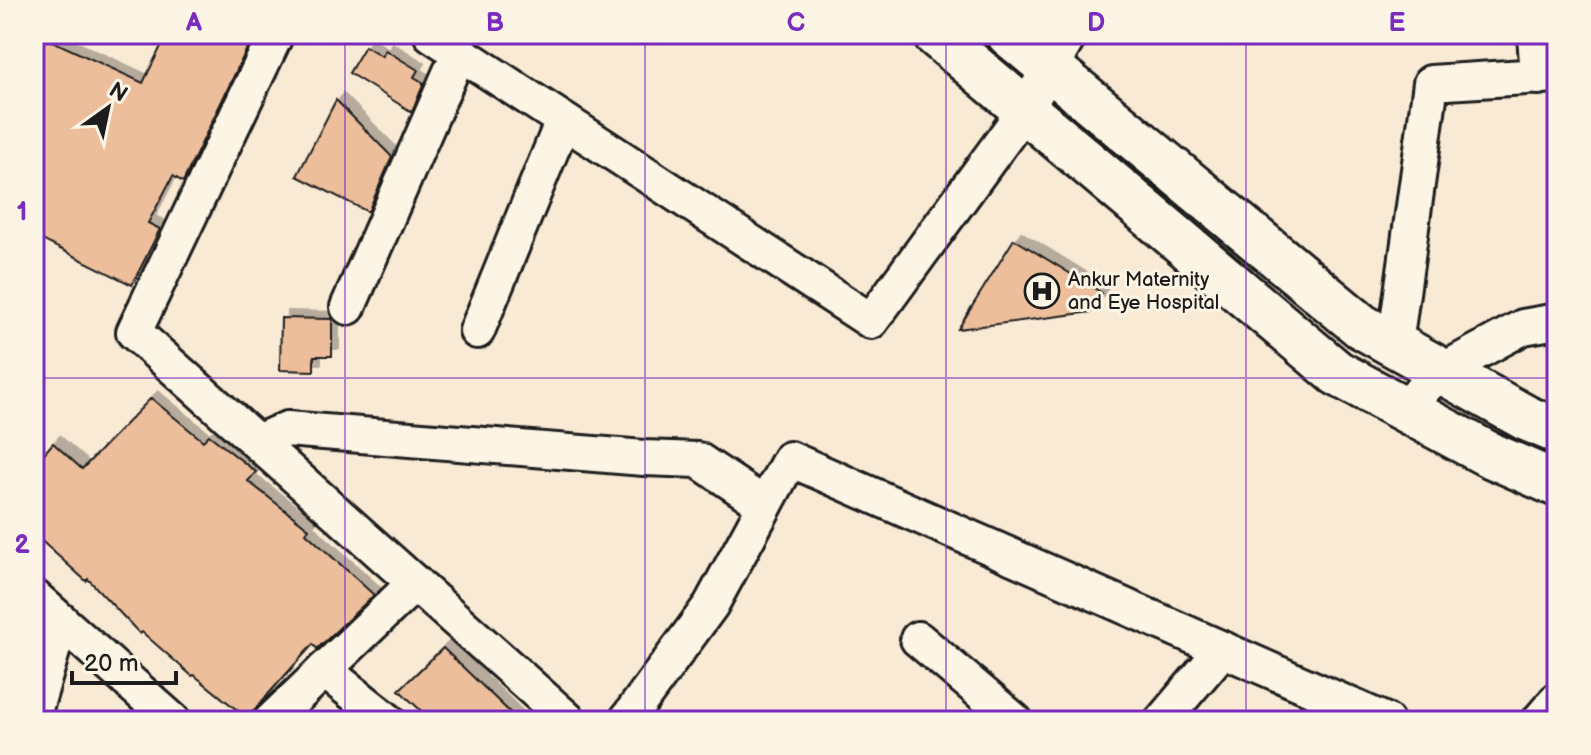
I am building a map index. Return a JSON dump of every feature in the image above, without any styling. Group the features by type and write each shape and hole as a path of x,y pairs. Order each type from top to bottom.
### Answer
{"street":[{"path":"276,34 134,332 569,721"},
{"path":"431,34 871,321 1025,110 1060,51"},
{"path":"935,34 1337,373 1488,454 1557,484"},
{"path":"1009,34 1060,51 1361,326 1526,418 1557,431"},
{"path":"1395,344 1431,83 1548,76 1535,34"},
{"path":"348,307 459,53"},
{"path":"477,331 563,121"},
{"path":"1403,408 1442,371 1523,327 1557,321"},
{"path":"257,442 287,429 698,460 765,505"},
{"path":"626,721 711,605 790,459 1386,721"},
{"path":"271,721 415,583"},
{"path":"34,597 173,721"},
{"path":"34,712 61,621"},
{"path":"918,639 1015,721"},
{"path":"1162,721 1223,649"},
{"path":"324,670 388,721"},
{"path":"1539,721 1557,700"}],"building":[{"path":"167,34 254,34 183,182 173,176 148,223 160,229 132,285 34,236 34,64 46,38 143,83"},
{"path":"365,46 382,56 385,50 418,70 414,77 424,83 412,112 349,73"},
{"path":"336,100 392,157 368,212 297,176"},
{"path":"1014,239 1102,293 1091,312 958,329"},
{"path":"281,318 332,319 332,356 314,356 314,371 280,370"},
{"path":"151,398 203,441 209,435 256,472 248,481 309,529 306,533 374,595 317,649 313,644 247,718 142,632 140,634 88,579 86,581 34,534 34,465 53,443 82,469"},
{"path":"443,648 519,721 432,721 399,690"}],"place":[{"name":"Ankur Maternity and Eye Hospital","path":"1042,291"}]}
